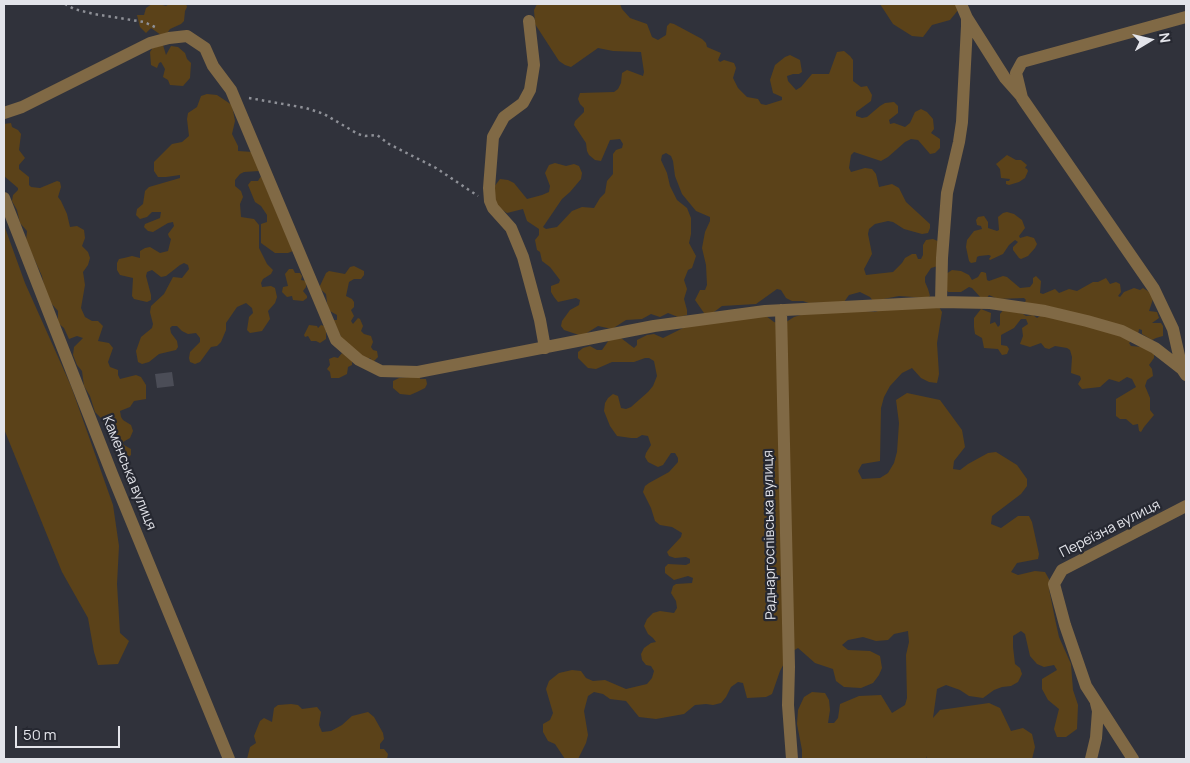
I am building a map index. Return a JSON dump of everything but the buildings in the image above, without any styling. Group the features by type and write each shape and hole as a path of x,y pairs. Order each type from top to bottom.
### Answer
{"street":[{"path":"961,4 967,18 1005,78 1022,98 1154,289 1173,329 1184,372"},
{"path":"1022,98 1016,73 1022,62 1186,17"},
{"path":"941,302 947,193 962,122 967,18"},
{"path":"530,21 534,65 530,90 522,103 504,117 493,137 489,188 491,204 511,228 523,258 540,320 545,348"},
{"path":"4,113 22,108 150,43 187,36 205,48 213,66 232,95 336,340 359,360 382,371 418,372 654,326 781,310 941,302 990,302 1046,311 1122,331 1154,348 1184,372"},
{"name":"Каменська вулиця","path":"4,198 112,474 229,759"},
{"name":"Раднаргоспівська вулиця","path":"781,310 789,666 788,705 792,759"},
{"name":"Переїзна вулиця","path":"1096,701 1086,686 1065,625 1054,584 1062,570 1186,506"},
{"path":"1091,759 1096,738 1098,711 1096,701"},
{"path":"1096,701 1133,759"}],"path":[{"path":"65,4 74,9 144,22 159,28"},
{"path":"232,95 306,108 324,114 365,136 377,135 397,149 436,168 491,204"}],"shaded area":[{"path":"152,4 166,6 169,4 186,4 184,21 170,29 166,35 161,35 151,28 146,33 140,27 137,15 144,15 146,8"},
{"path":"537,4 620,4 630,18 647,24 652,37 658,40 666,35 667,26 670,23 674,24 702,39 707,47 721,53 718,60 720,62 724,60 734,63 736,68 733,78 738,88 747,97 758,99 761,104 766,105 782,100 782,97 773,93 770,80 775,65 785,57 790,55 800,60 802,72 787,76 788,81 796,90 812,74 829,74 837,52 844,51 853,60 853,81 861,87 867,86 872,95 871,101 856,112 856,116 867,117 885,103 894,102 898,106 898,113 889,120 890,124 894,123 905,127 910,123 915,112 921,109 927,112 933,119 934,129 931,133 940,139 940,148 935,153 930,154 918,140 911,139 881,161 854,152 851,155 849,168 851,172 865,168 872,169 876,174 879,187 892,184 899,188 906,202 930,224 928,233 922,234 904,229 893,222 888,221 875,224 869,229 868,234 872,254 864,269 866,275 893,272 905,258 912,254 916,254 918,259 921,259 923,245 926,240 933,239 940,242 945,264 931,268 925,277 930,296 927,298 899,296 873,301 870,297 860,292 849,295 844,302 809,303 792,301 786,298 781,290 777,289 756,304 722,306 710,315 704,313 695,300 700,290 705,290 707,285 706,265 702,248 710,217 696,211 682,194 675,176 673,161 671,156 666,153 662,155 661,160 677,200 687,208 691,218 689,243 696,256 692,268 688,270 684,280 687,289 684,299 687,315 678,317 668,313 660,317 651,314 642,319 626,320 612,329 598,326 582,336 564,330 561,326 562,321 570,310 579,305 580,300 576,298 558,302 554,297 551,292 551,286 559,283 560,280 550,267 542,261 540,252 537,250 535,240 539,235 539,229 527,221 523,209 507,213 495,205 494,187 500,179 508,180 514,183 527,199 542,195 549,192 550,186 545,173 549,165 555,163 566,166 574,164 579,166 582,173 581,179 562,199 543,227 546,229 557,227 572,211 582,207 594,208 605,193 607,181 613,174 613,154 616,150 622,148 623,144 620,139 610,140 601,161 595,160 589,155 586,143 574,125 575,121 584,112 584,108 578,99 580,93 614,92 621,83 622,73 627,70 643,76 644,72 641,52 613,51 598,48 571,67 565,65 559,61 535,24 534,10"},
{"path":"880,4 960,4 959,9 950,20 932,25 923,37 912,36 893,24"},
{"path":"163,45 166,55 171,46 178,47 185,53 191,63 190,78 183,86 170,85 168,80 163,77 165,69 161,62 157,68 151,65 150,52 152,48"},
{"path":"207,94 217,95 232,105 235,121 232,134 238,146 238,151 253,152 259,171 240,174 235,180 235,186 241,191 243,197 240,204 241,217 254,219 259,225 259,248 267,264 273,270 271,274 263,279 262,287 271,286 275,288 277,297 275,303 268,311 270,319 262,331 250,333 247,330 249,317 253,313 252,308 246,303 237,307 226,323 226,330 221,342 217,346 211,347 200,362 195,364 190,362 189,358 190,352 200,342 200,338 196,333 188,334 177,326 172,326 170,328 171,333 177,341 178,347 176,350 159,354 149,362 142,364 138,362 136,351 141,337 152,328 151,306 164,294 173,277 182,278 189,269 188,265 184,263 166,276 161,277 152,270 147,272 146,276 151,300 147,302 134,299 132,296 133,278 120,275 117,270 117,263 119,259 132,256 140,258 140,251 145,248 150,247 160,253 168,251 171,239 168,234 174,226 173,222 153,232 148,231 144,227 145,224 160,218 161,212 152,212 147,217 140,219 136,215 137,209 143,204 145,191 149,187 180,178 180,175 158,177 154,171 154,162 172,144 182,142 189,136 188,113 197,107 201,96"},
{"path":"11,123 12,127 21,134 19,150 25,158 19,165 19,169 29,177 29,185 40,188 57,181 60,182 61,187 58,197 67,214 70,227 77,226 84,230 85,238 82,246 88,252 90,258 83,272 85,285 81,308 85,317 92,321 98,321 103,326 98,341 109,343 113,348 108,362 110,367 118,370 120,379 136,375 141,377 146,385 146,399 134,401 130,407 120,411 121,417 131,425 133,431 130,438 123,442 124,445 131,449 131,455 127,458 119,457 115,453 118,444 112,441 101,418 95,412 90,396 84,386 82,371 73,355 74,347 83,338 77,336 69,339 64,328 58,323 58,311 50,302 45,291 42,276 26,241 27,231 20,223 17,210 12,201 13,195 18,188 4,176 4,124"},
{"path":"1007,155 1016,160 1021,160 1027,165 1025,168 1028,171 1025,178 1009,185 1006,184 1006,181 1010,179 1001,178 1000,169 996,164"},
{"path":"261,176 293,251 288,253 275,253 261,243 261,224 267,222 267,215 261,206 255,202 248,185 251,181 258,181"},
{"path":"1007,212 1014,214 1022,220 1025,228 1019,236 1020,238 1027,236 1034,238 1037,244 1035,248 1028,256 1021,259 1013,250 1013,247 1018,242 1015,240 1003,254 990,260 991,256 989,255 979,256 976,262 971,263 966,247 967,240 974,231 982,229 981,226 977,225 976,220 978,217 984,216 988,222 988,228 997,231 999,230 998,217"},
{"path":"4,225 25,283 71,386 113,505 119,546 117,584 120,633 129,641 118,664 98,665 88,618 62,572 4,429"},
{"path":"354,266 364,271 364,275 361,279 354,279 349,282 346,296 354,302 354,307 351,310 354,316 351,321 353,324 358,318 360,319 363,326 361,331 371,336 373,342 371,347 377,351 378,357 373,362 370,358 366,360 343,341 333,320 337,320 337,315 328,310 326,294 319,288 326,273 329,271 345,274 350,267"},
{"path":"289,269 293,269 295,273 300,273 302,276 301,280 306,281 306,287 303,291 307,298 303,301 293,300 292,296 287,297 282,292 283,287 288,286 285,274"},
{"path":"952,270 961,271 969,275 972,280 978,277 981,272 986,273 987,280 989,281 1003,276 1007,277 1020,288 1030,287 1033,283 1033,278 1036,276 1041,281 1040,293 1043,294 1055,289 1059,293 1069,289 1077,291 1093,282 1106,278 1110,284 1116,282 1120,284 1121,292 1118,296 1120,297 1124,292 1134,288 1140,290 1143,288 1151,293 1153,299 1149,311 1157,312 1159,318 1152,323 1161,323 1163,326 1163,336 1152,340 1142,334 1142,330 1139,329 1138,335 1129,343 1131,346 1142,347 1154,354 1154,358 1149,365 1153,376 1147,380 1145,386 1150,398 1150,410 1154,415 1141,432 1139,431 1138,424 1133,425 1126,419 1120,419 1116,416 1116,399 1136,387 1132,379 1127,377 1119,382 1109,379 1100,387 1082,389 1078,384 1081,379 1080,376 1071,373 1072,357 1070,350 1055,346 1049,349 1045,348 1041,343 1030,347 1020,344 1023,336 1022,328 1028,324 1026,319 1021,319 1014,328 1001,335 1001,345 1007,346 1009,349 1007,354 1002,355 998,349 984,348 982,338 975,334 974,327 974,318 981,309 991,313 990,324 995,322 998,327 1000,325 1000,314 1004,309 1026,316 1033,315 1037,318 1040,316 1024,304 1026,300 1024,298 998,299 989,295 987,298 982,299 969,287 961,292 948,292 946,289 946,274"},
{"path":"939,307 942,312 937,343 939,374 937,383 921,378 912,368 902,373 890,386 881,408 880,461 862,464 858,471 862,479 880,478 888,473 894,463 897,452 899,423 896,400 907,393 940,400 962,430 965,447 954,461 953,469 960,470 988,453 996,452 1017,465 1027,479 1027,486 1021,494 992,516 991,524 1001,528 1018,516 1029,516 1032,522 1039,554 1038,559 1017,563 1011,572 1018,575 1035,571 1045,572 1049,579 1049,589 1059,637 1071,664 1073,690 1078,705 1077,729 1066,737 1057,737 1054,729 1059,709 1048,700 1042,689 1042,679 1057,670 1054,665 1044,667 1037,664 1030,656 1025,634 1021,631 1013,636 1015,664 1020,668 1022,674 1018,682 1011,686 994,690 983,698 969,696 960,690 946,685 937,689 933,718 940,710 989,703 1000,708 1011,731 1023,728 1032,734 1035,747 1032,759 927,759 926,756 926,759 802,759 797,724 798,710 804,697 812,692 825,693 829,700 828,723 834,723 838,718 840,704 859,696 881,695 892,713 905,705 907,698 906,655 909,642 908,631 894,634 888,640 876,641 863,637 848,640 842,645 848,650 870,651 880,656 882,668 879,675 873,683 861,688 844,687 836,681 833,669 815,663 798,648 791,652 787,658 772,694 766,697 747,698 743,683 738,682 731,687 721,703 695,705 684,714 656,719 639,717 626,701 610,699 603,694 594,692 588,696 584,711 588,735 586,743 578,759 565,759 555,744 548,741 543,732 543,724 550,720 553,713 546,689 549,681 559,673 572,670 581,671 586,678 593,681 605,680 626,689 647,684 652,678 654,671 651,666 646,665 642,660 641,654 644,648 656,642 648,634 644,626 647,619 653,613 660,611 674,613 677,608 676,601 671,593 673,586 676,584 692,583 693,578 688,576 674,580 665,573 665,567 668,564 686,565 690,563 690,559 669,556 667,552 681,537 682,533 672,527 660,525 655,521 643,492 645,486 669,472 678,462 678,458 675,453 671,453 663,465 658,467 648,462 645,457 651,445 648,436 642,435 637,438 631,438 617,436 610,426 604,411 605,403 613,394 618,396 621,408 626,409 648,392 657,376 654,361 645,358 634,362 612,362 596,369 588,368 578,358 578,352 590,346 597,350 602,350 609,340 621,338 634,348 637,345 637,340 647,335 654,334 663,338 685,327 766,316 774,322 783,324 794,317 807,313 857,310 875,312 887,308"},
{"path":"309,325 317,326 318,328 321,325 324,326 326,339 320,343 311,341 308,336 305,337 304,335"},
{"path":"342,353 352,361 352,365 348,367 347,374 339,378 331,378 330,372 327,369 330,365 329,359 338,358"},
{"path":"420,376 420,379 426,379 427,384 425,388 417,392 410,395 400,394 393,388 393,381 399,378"},
{"path":"278,705 298,705 302,709 317,707 321,712 319,725 322,732 331,731 342,725 352,716 368,712 374,717 383,733 384,739 380,744 380,749 384,749 388,754 387,759 247,759 250,747 256,743 254,736 260,721 264,718 272,722 274,708"}]}
